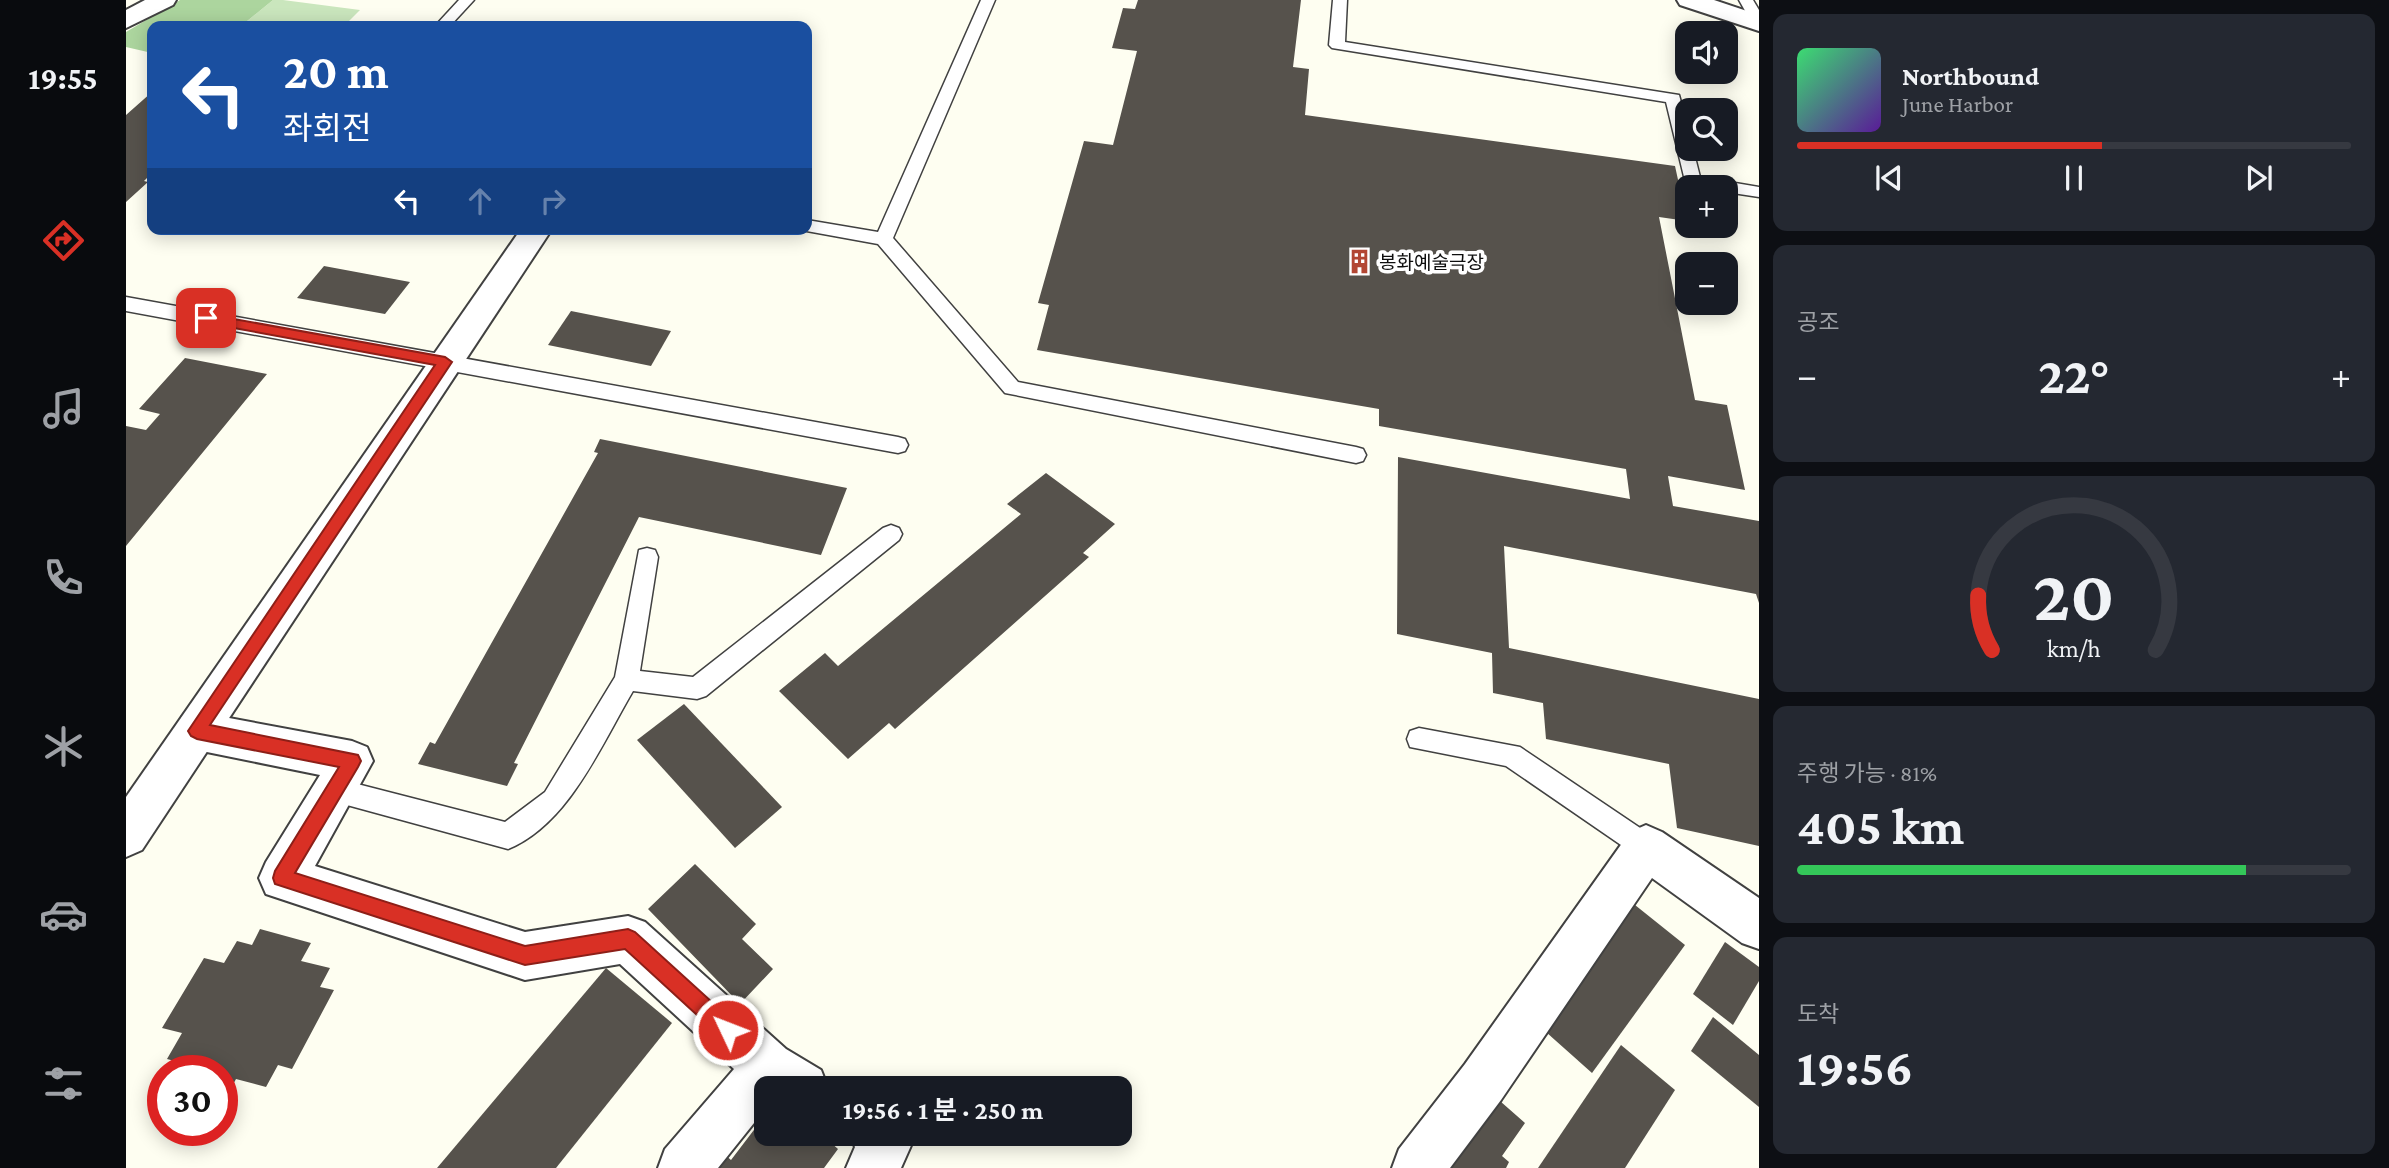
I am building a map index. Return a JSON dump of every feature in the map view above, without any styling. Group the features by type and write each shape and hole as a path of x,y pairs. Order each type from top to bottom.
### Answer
{"street":[{"path":"126,20 163,0"},
{"path":"1689,0 1758,23"},
{"path":"126,835 533,235"},
{"path":"197,731 352,761 282,878 525,956 628,939 783,1076"},
{"path":"1418,1168 1483,1082 1646,846 1759,926"},
{"path":"684,1168 754,1106"},
{"path":"872,1168 884,1146"}],"lane":[{"path":"447,21 467,0"},
{"path":"884,239 988,0"},
{"path":"1340,0 1337,45 1673,98 1692,181 1759,192"},
{"path":"1746,0 1758,23"},
{"path":"812,227 884,239 1012,388 1356,455"},
{"path":"126,304 898,445"},
{"path":"627,680 697,688 891,534"},
{"path":"334,790 508,836 554,802 627,680 647,557"},
{"path":"1419,739 1511,755 1646,846"}],"green space":[{"path":"180,0 273,0 247,21 147,21 147,52 126,47 126,32"},
{"path":"273,0 360,10 349,21 247,21"}],"building":[{"name":"봉화예술극장","path":"1138,0 1301,0 1293,67 1309,69 1305,115 1675,166 1675,219 1659,217 1675,298 1675,315 1678,315 1695,400 1727,405 1745,490 1668,476 1673,506 1759,521 1759,603 1756,594 1504,546 1509,648 1759,699 1759,846 1677,828 1669,764 1546,739 1543,703 1493,693 1492,653 1397,634 1398,457 1630,499 1626,469 1379,426 1379,409 1037,350 1049,305 1038,303 1084,141 1113,145 1137,51 1112,48 1123,8 1135,9"},
{"path":"147,96 147,178 144,181 147,183 126,202 126,115"},
{"path":"324,266 410,282 385,314 297,298"},
{"path":"571,311 671,331 651,366 548,345"},
{"path":"185,358 267,374 126,546 126,426 146,430 160,414 139,409"},
{"path":"600,439 847,488 821,555 639,517 514,763 518,764 507,786 418,764 430,742 435,744 598,453 594,452"},
{"path":"1046,473 1115,524 1083,553 1089,557 895,729 889,723 848,759 779,691 825,653 838,666 1021,514 1007,504"},
{"path":"684,704 782,807 735,848 637,740"},
{"path":"695,864 756,924 742,939 773,969 740,1004 648,909"},
{"path":"1630,901 1685,945 1592,1073 1537,1024"},
{"path":"260,929 311,943 301,961 330,968 320,987 334,990 292,1069 278,1065 266,1087 238,1080 238,1055 169,1055 182,1033 162,1028 204,958 224,963 237,941 252,945"},
{"path":"1725,942 1759,967 1759,981 1733,1025 1693,994"},
{"path":"606,968 672,1023 556,1168 437,1168"},
{"path":"1713,1017 1759,1055 1759,1107 1691,1051"},
{"path":"1621,1045 1675,1090 1625,1168 1538,1168"},
{"path":"1492,1094 1525,1123 1502,1156 1509,1162 1506,1168 1429,1168"},
{"path":"754,1130 754,1146 835,1146 838,1149 824,1168 712,1168 723,1153 731,1160"}],"place":[{"name":"봉화예술극장","path":"1359,262"}],"route":[{"path":"206,318 445,362 197,731 352,761 282,878 525,956 628,939 728,1030"}]}
